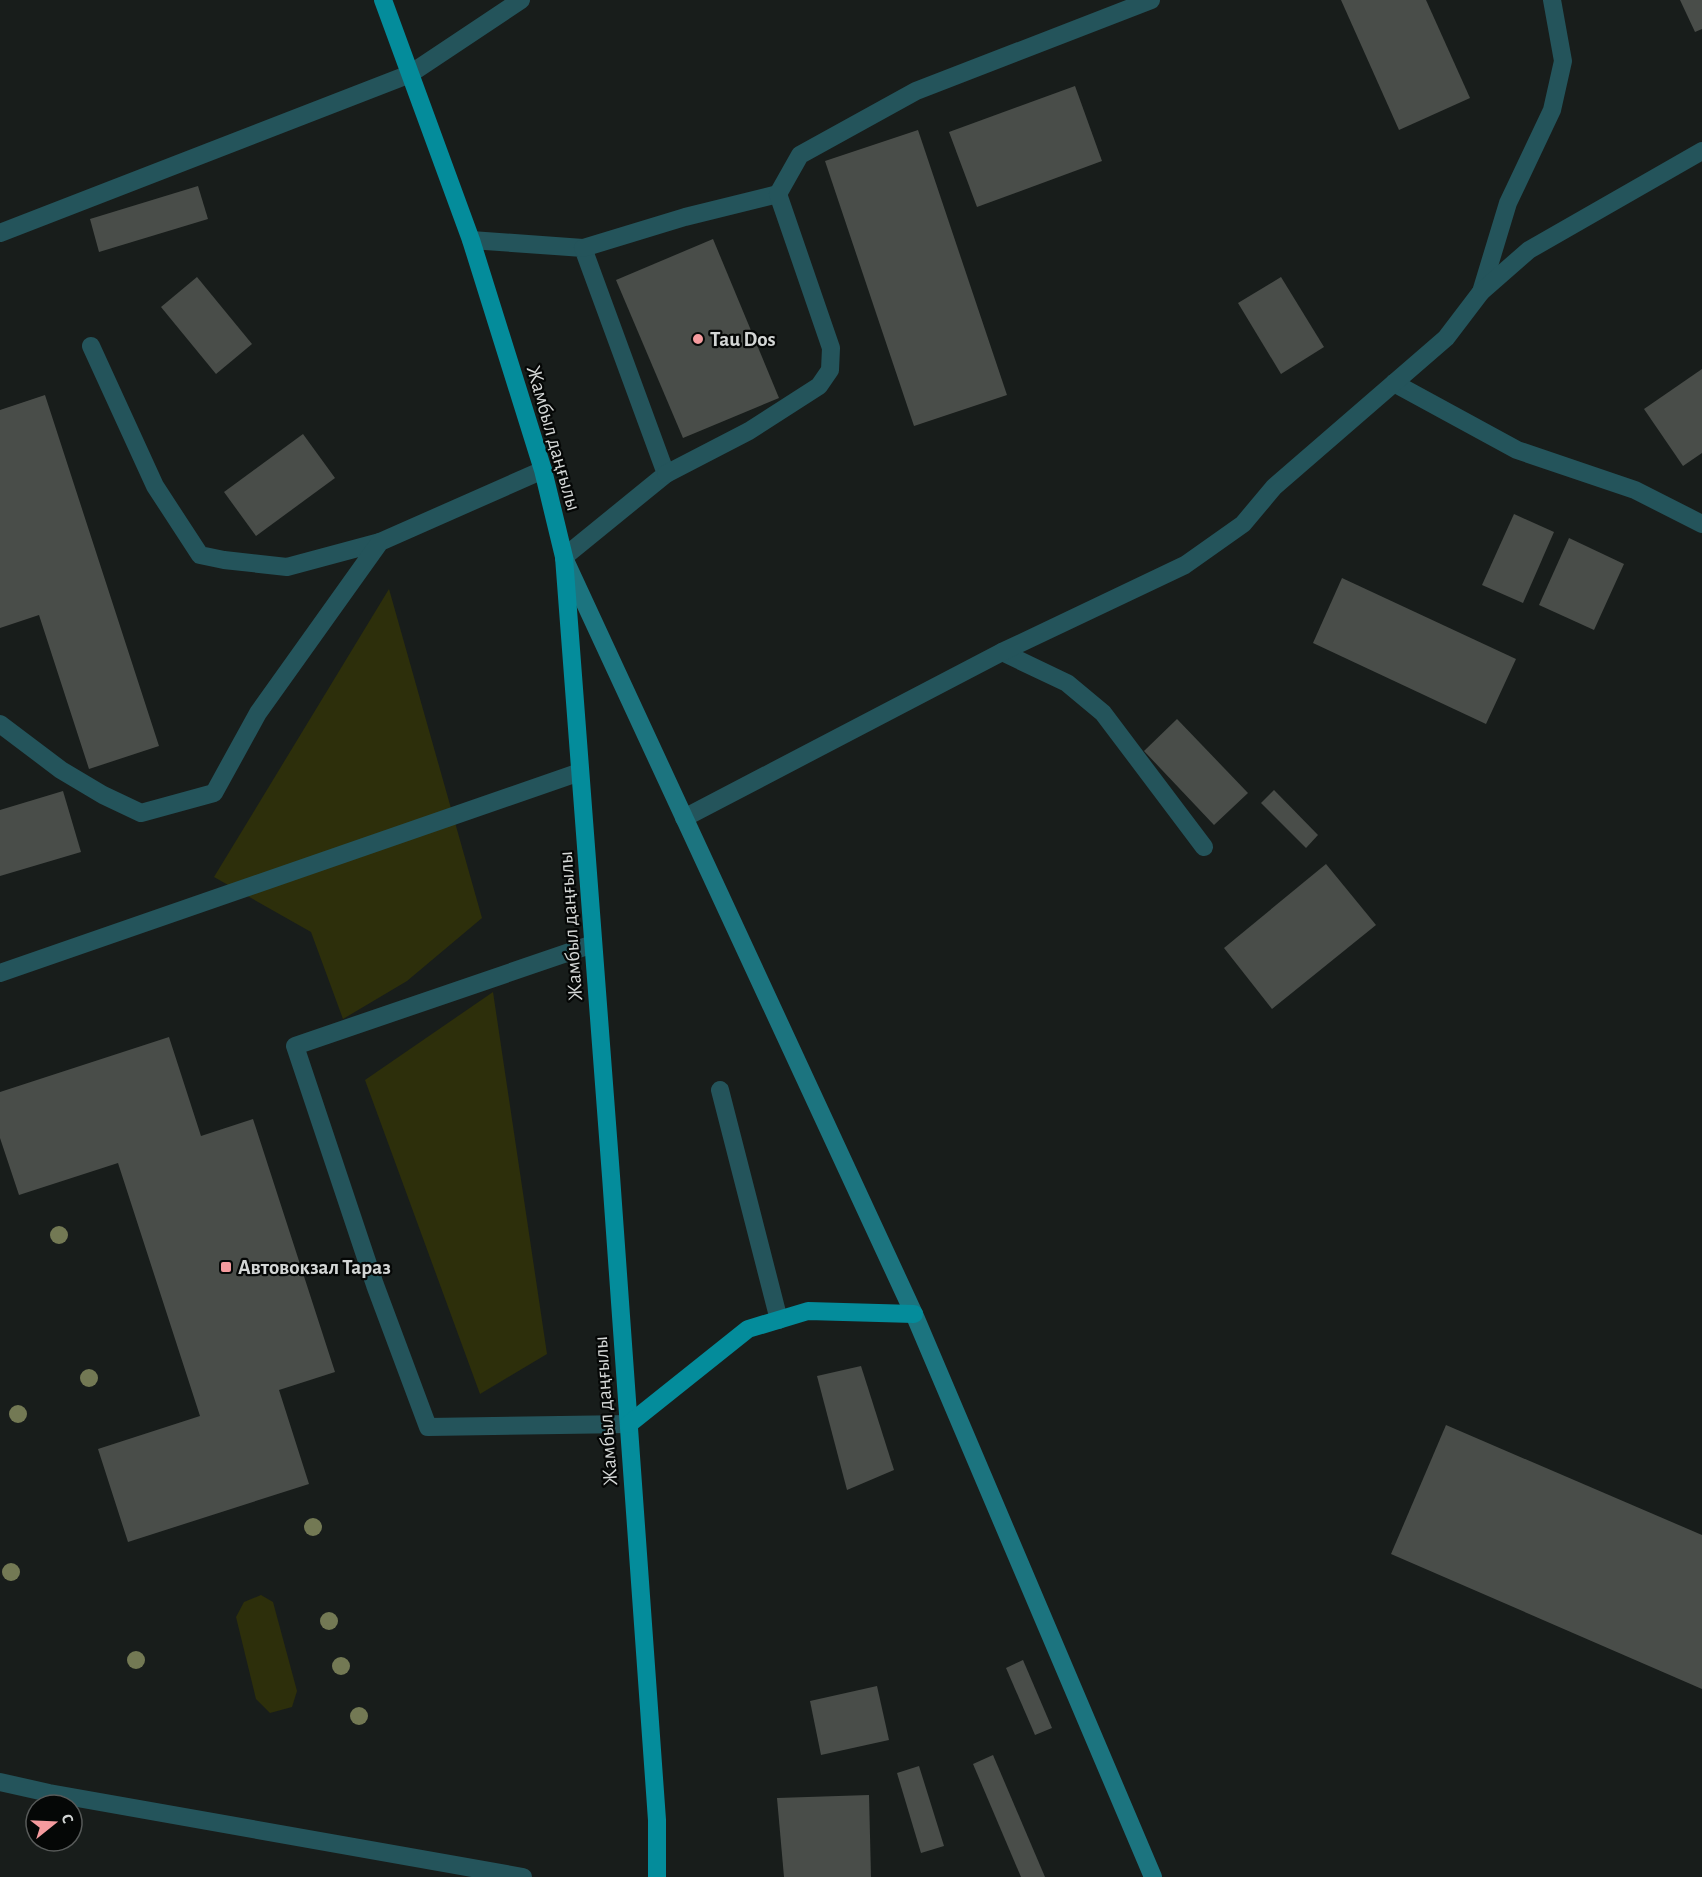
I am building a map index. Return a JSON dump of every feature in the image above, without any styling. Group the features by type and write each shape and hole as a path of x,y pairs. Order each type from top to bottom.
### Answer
{"main road":[{"name":"Жамбыл даңғылы","path":"383,0 471,240 543,470 564,556 657,1820 657,1877"},
{"path":"564,556 914,1314 1153,1877"},
{"path":"629,1424 748,1329 808,1311 914,1314"}],"street":[{"path":"0,233 410,74 521,0"},
{"path":"471,240 583,248 685,217 778,194 800,155 916,92 1151,0"},
{"path":"1480,292 1508,204 1552,110 1563,61 1552,0"},
{"path":"684,818 1002,652 1185,565 1243,524 1274,487 1446,338 1480,292 1529,250 1702,151"},
{"path":"564,556 666,474 749,431 819,386 830,370 831,348 778,194"},
{"path":"583,248 666,474"},
{"path":"92,346 155,486 200,555 287,567 380,542 543,470"},
{"path":"1394,383 1517,450 1635,490 1702,524"},
{"path":"0,723 61,770 103,795 141,813 214,793 258,713 380,542"},
{"path":"1002,652 1067,683 1103,713 1204,847"},
{"path":"0,973 580,772"},
{"path":"593,944 295,1046 375,1284 428,1427 629,1424"},
{"path":"720,1090 778,1320"},
{"path":"0,1782 60,1795 523,1877"}],"green space":[{"path":"389,589 482,918 407,981 343,1019 311,932 214,877"},
{"path":"493,992 547,1354 480,1394 365,1080"},
{"path":"261,1595 273,1602 297,1691 292,1707 270,1713 256,1699 236,1617 244,1602"}],"building":[{"path":"1341,0 1426,0 1470,98 1399,130"},
{"path":"1680,0 1702,0 1702,29 1695,32"},
{"path":"1075,86 1102,161 977,207 949,132"},
{"path":"918,130 1007,395 914,426 825,161"},
{"path":"198,186 208,219 99,252 90,219"},
{"name":"Tau Dos","path":"713,239 779,398 683,438 616,280"},
{"path":"197,277 252,344 216,374 161,307"},
{"path":"1281,277 1324,347 1281,374 1238,303"},
{"path":"1702,369 1702,453 1683,466 1644,409"},
{"path":"45,395 159,746 89,769 39,615 0,628 0,410"},
{"path":"303,434 335,478 256,536 224,492"},
{"path":"1514,514 1554,532 1523,603 1482,585"},
{"path":"1569,538 1624,564 1594,630 1539,605"},
{"path":"1342,578 1516,659 1486,724 1313,643"},
{"path":"1177,719 1248,793 1214,825 1144,751"},
{"path":"1274,790 1318,835 1306,848 1261,803"},
{"path":"63,791 81,852 0,876 0,810"},
{"path":"1326,864 1376,925 1272,1009 1224,948"},
{"path":"169,1037 201,1136 253,1119 335,1372 279,1390 309,1484 128,1542 98,1449 200,1416 118,1163 19,1195 0,1138 0,1092"},
{"path":"861,1366 894,1470 847,1490 817,1376"},
{"path":"1446,1425 1702,1535 1702,1689 1391,1554"},
{"path":"1023,1660 1052,1728 1035,1735 1006,1668"},
{"path":"877,1686 889,1740 821,1755 810,1701"},
{"path":"993,1755 1045,1877 1021,1877 973,1764"},
{"path":"919,1766 944,1846 921,1853 897,1773"},
{"path":"869,1795 871,1877 784,1877 777,1798"}],"place":[{"name":"Tau Dos","path":"698,339"},
{"name":"Автовокзал Тараз","path":"226,1267"}]}
